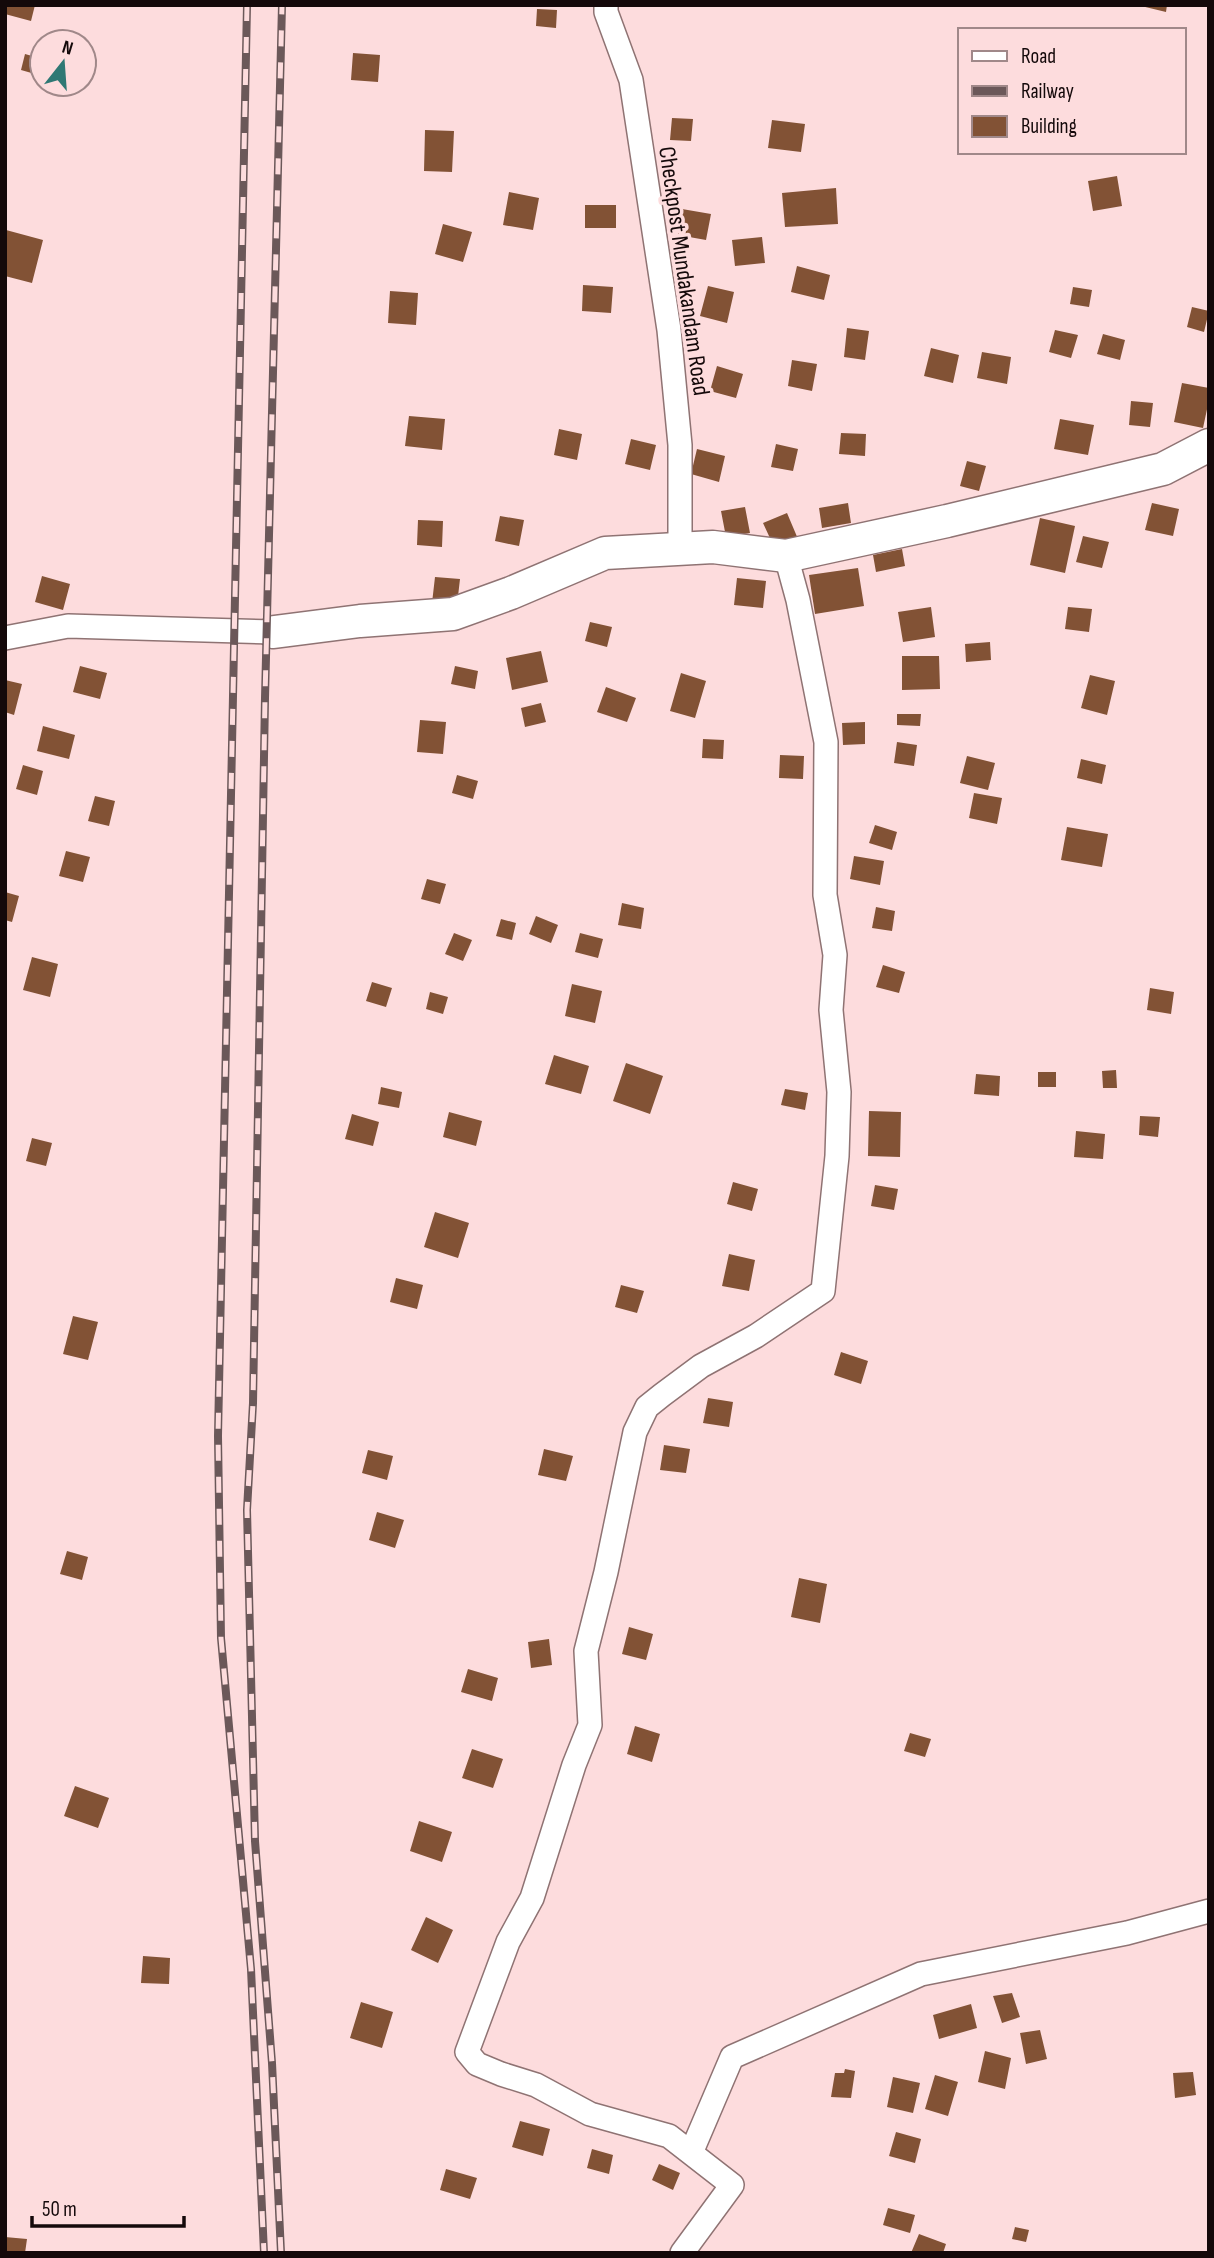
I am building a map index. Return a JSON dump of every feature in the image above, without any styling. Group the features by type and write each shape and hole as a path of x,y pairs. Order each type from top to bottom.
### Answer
{"street":[{"name":"Checkpost Mundakandam Road","path":"606,5 606,12 631,80 668,330 680,445 680,549"},
{"path":"5,638 68,626 274,632 359,621 453,614 511,593 605,553 713,547 786,556 1163,469 1209,445"},
{"path":"682,2253 732,2185 669,2136 590,2114 536,2085 477,2064 467,2052 509,1942 532,1898 574,1765 590,1725 586,1651 606,1572 630,1453 641,1419 647,1407 691,1374 756,1336 823,1291 836,1169 839,1092 831,1010 835,955 825,895 826,742 798,600 786,556"},
{"path":"691,2153 732,2057 921,1974 1127,1933 1209,1911"}],"building":[{"path":"5,5 35,5 31,21 5,14"},
{"path":"1137,5 1167,5 1166,12"},
{"path":"537,9 557,10 556,28 536,26"},
{"path":"353,53 380,55 378,82 351,80"},
{"path":"25,54 28,55 28,72 21,70"},
{"path":"672,118 693,119 691,141 670,140"},
{"path":"772,120 805,124 801,152 768,148"},
{"path":"425,130 454,131 452,172 424,171"},
{"path":"1117,176 1122,206 1093,211 1088,181"},
{"path":"836,188 838,224 785,227 782,193"},
{"path":"509,192 539,198 533,230 503,225"},
{"path":"585,205 616,205 616,228 585,228"},
{"path":"682,209 711,214 706,240 678,235"},
{"path":"443,224 472,232 463,262 435,254"},
{"path":"6,230 43,240 32,283 5,276"},
{"path":"762,237 765,263 735,266 732,240"},
{"path":"797,266 830,275 824,300 791,292"},
{"path":"583,285 613,287 611,313 582,311"},
{"path":"708,286 734,292 727,323 700,316"},
{"path":"1073,287 1092,290 1089,307 1070,304"},
{"path":"390,291 418,293 416,325 388,323"},
{"path":"1192,307 1209,311 1204,332 1187,327"},
{"path":"847,328 869,331 865,360 844,357"},
{"path":"1055,330 1078,335 1071,358 1049,352"},
{"path":"1103,334 1125,340 1120,360 1097,354"},
{"path":"931,348 959,355 953,383 924,376"},
{"path":"982,352 1011,357 1007,384 977,378"},
{"path":"792,360 817,364 812,391 788,386"},
{"path":"717,366 743,374 736,398 710,391"},
{"path":"1182,383 1209,388 1203,428 1174,422"},
{"path":"1131,401 1153,403 1150,427 1129,425"},
{"path":"409,416 445,419 442,450 405,446"},
{"path":"1060,419 1094,425 1088,455 1054,449"},
{"path":"559,429 582,434 577,460 554,455"},
{"path":"841,433 866,434 865,456 839,454"},
{"path":"631,439 656,445 650,470 625,464"},
{"path":"776,444 798,449 793,471 771,467"},
{"path":"697,449 725,456 719,482 691,474"},
{"path":"967,461 986,466 979,491 960,486"},
{"path":"848,503 851,523 822,528 819,508"},
{"path":"1152,503 1179,509 1173,536 1145,530"},
{"path":"745,507 750,533 726,537 721,511"},
{"path":"787,513 798,539 775,549 763,523"},
{"path":"500,516 524,520 519,546 495,541"},
{"path":"1040,518 1075,526 1065,573 1030,565"},
{"path":"418,520 443,521 442,547 417,545"},
{"path":"1083,536 1109,542 1102,568 1076,562"},
{"path":"902,549 905,566 876,572 873,555"},
{"path":"858,568 864,606 815,614 809,575"},
{"path":"42,576 70,584 63,610 35,602"},
{"path":"435,577 460,579 457,605 432,603"},
{"path":"737,578 766,581 763,608 734,605"},
{"path":"931,607 935,637 903,642 898,612"},
{"path":"1068,607 1092,609 1089,632 1065,629"},
{"path":"590,622 612,627 607,647 585,641"},
{"path":"990,642 991,660 966,662 965,644"},
{"path":"541,651 548,682 512,690 506,658"},
{"path":"902,656 939,656 940,689 902,690"},
{"path":"80,666 107,673 100,699 73,692"},
{"path":"455,666 478,671 475,689 451,684"},
{"path":"681,673 706,681 695,718 670,711"},
{"path":"1090,675 1115,681 1107,715 1081,708"},
{"path":"5,680 22,684 14,715 5,712"},
{"path":"606,687 636,698 627,722 597,712"},
{"path":"541,703 546,722 525,727 521,708"},
{"path":"897,714 921,714 920,726 897,725"},
{"path":"420,720 446,722 443,754 417,752"},
{"path":"865,722 865,744 843,745 842,723"},
{"path":"43,726 75,735 69,759 37,751"},
{"path":"703,739 724,740 723,759 702,758"},
{"path":"897,742 917,745 914,766 894,763"},
{"path":"780,755 804,756 803,779 779,778"},
{"path":"967,756 995,763 988,790 960,783"},
{"path":"1081,759 1106,765 1102,784 1077,778"},
{"path":"23,765 43,771 37,795 16,789"},
{"path":"457,775 478,781 473,799 452,793"},
{"path":"974,793 1002,798 997,824 969,818"},
{"path":"95,796 115,801 109,826 88,821"},
{"path":"875,825 897,832 892,850 869,843"},
{"path":"1067,827 1108,834 1102,867 1061,860"},
{"path":"66,851 90,857 83,882 59,876"},
{"path":"854,856 884,861 880,885 850,879"},
{"path":"427,879 446,884 440,904 421,899"},
{"path":"5,892 19,896 12,922 5,920"},
{"path":"622,903 644,908 641,929 618,925"},
{"path":"876,907 895,911 892,931 872,928"},
{"path":"536,916 558,925 551,943 529,934"},
{"path":"501,919 516,923 512,940 496,936"},
{"path":"454,933 472,940 463,961 445,954"},
{"path":"580,933 603,939 598,958 575,952"},
{"path":"32,957 58,964 50,997 23,990"},
{"path":"883,965 905,972 899,993 876,987"},
{"path":"372,982 392,988 386,1007 366,1001"},
{"path":"572,984 602,991 595,1023 565,1016"},
{"path":"1150,988 1174,992 1171,1014 1147,1010"},
{"path":"430,992 448,997 443,1014 426,1009"},
{"path":"554,1055 589,1066 581,1094 545,1084"},
{"path":"626,1063 663,1076 650,1114 613,1101"},
{"path":"1116,1070 1117,1088 1103,1088 1102,1071"},
{"path":"1038,1072 1056,1072 1056,1087 1038,1087"},
{"path":"976,1074 1000,1076 999,1096 974,1094"},
{"path":"381,1087 402,1092 399,1108 378,1104"},
{"path":"785,1089 808,1093 805,1110 781,1105"},
{"path":"869,1111 901,1112 900,1157 868,1156"},
{"path":"449,1112 482,1121 476,1146 443,1137"},
{"path":"352,1114 379,1122 373,1146 345,1139"},
{"path":"1140,1116 1160,1117 1158,1137 1139,1135"},
{"path":"1076,1131 1105,1134 1103,1159 1074,1157"},
{"path":"32,1138 52,1143 46,1166 26,1161"},
{"path":"733,1182 758,1189 752,1211 727,1204"},
{"path":"875,1185 898,1189 894,1210 871,1206"},
{"path":"435,1212 469,1223 458,1258 424,1247"},
{"path":"729,1254 755,1260 749,1291 722,1286"},
{"path":"396,1278 423,1285 417,1309 390,1302"},
{"path":"621,1285 644,1291 637,1313 615,1307"},
{"path":"73,1316 98,1322 88,1360 63,1354"},
{"path":"841,1352 868,1361 861,1384 834,1375"},
{"path":"708,1398 733,1402 729,1427 703,1423"},
{"path":"664,1445 690,1449 686,1473 660,1470"},
{"path":"544,1449 573,1456 566,1481 538,1475"},
{"path":"368,1450 393,1456 387,1480 362,1473"},
{"path":"377,1512 404,1520 395,1548 369,1540"},
{"path":"67,1551 88,1557 82,1580 60,1574"},
{"path":"799,1578 827,1584 820,1623 791,1617"},
{"path":"629,1627 653,1634 646,1660 622,1654"},
{"path":"549,1639 552,1665 531,1668 528,1642"},
{"path":"468,1669 498,1678 492,1701 461,1692"},
{"path":"635,1726 660,1734 652,1762 627,1754"},
{"path":"910,1733 931,1739 925,1757 904,1751"},
{"path":"472,1749 503,1759 493,1788 462,1778"},
{"path":"75,1786 109,1798 98,1828 64,1816"},
{"path":"419,1821 452,1832 442,1862 410,1851"},
{"path":"426,1917 453,1930 438,1963 411,1950"},
{"path":"143,1956 170,1958 169,1984 141,1983"},
{"path":"1012,1993 1020,2017 1002,2023 993,1996"},
{"path":"361,2002 393,2012 382,2048 350,2038"},
{"path":"971,2004 977,2028 939,2039 933,2015"},
{"path":"1040,2030 1047,2059 1026,2064 1020,2033"},
{"path":"985,2051 1011,2058 1005,2089 978,2082"},
{"path":"845,2069 855,2071 851,2098 831,2097 835,2073 844,2073"},
{"path":"1193,2072 1196,2095 1175,2098 1173,2073"},
{"path":"935,2075 958,2082 948,2116 925,2109"},
{"path":"893,2077 920,2083 913,2113 887,2107"},
{"path":"520,2121 550,2129 543,2156 512,2147"},
{"path":"896,2132 921,2139 915,2163 889,2156"},
{"path":"592,2149 613,2155 609,2174 587,2168"},
{"path":"659,2164 680,2173 673,2190 652,2180"},
{"path":"446,2169 477,2178 470,2199 440,2190"},
{"path":"888,2208 915,2215 910,2233 883,2225"},
{"path":"1015,2227 1029,2230 1026,2242 1012,2239"},
{"path":"919,2234 946,2244 943,2253 911,2253"},
{"path":"5,2237 27,2239 25,2253 5,2253"}],"railway":[{"path":"247,5 218,1436 221,1638 251,1969 264,2253"},
{"path":"281,2253 272,2063 255,1841 247,1510 253,1403 265,698 282,5"}]}
